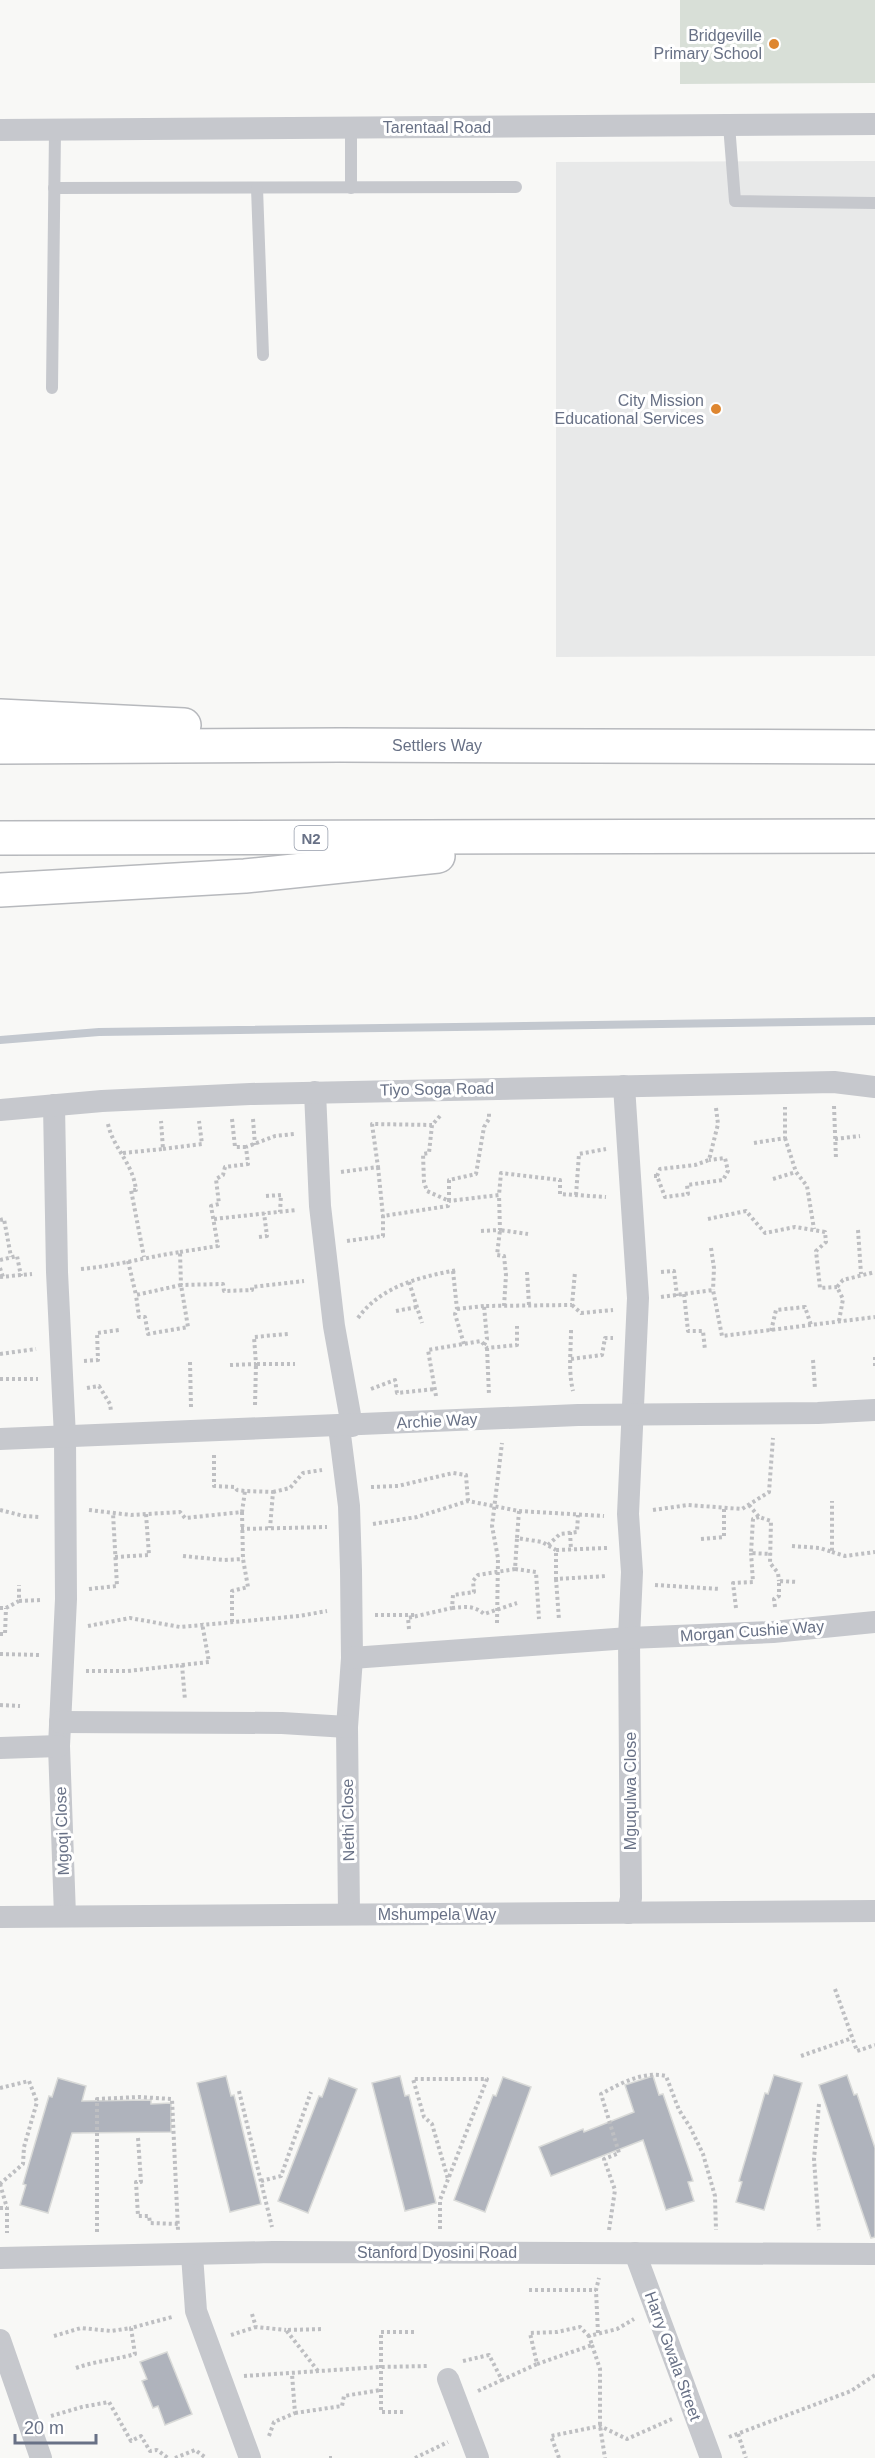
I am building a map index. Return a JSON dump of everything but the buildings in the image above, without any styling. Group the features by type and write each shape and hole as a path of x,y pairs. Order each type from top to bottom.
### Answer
{"highway":[{"path":"0,716 212,727 340,745"},
{"name":"Settlers Way","path":"0,747 340,745 875,747"},
{"name":"N2","path":"0,838 875,836"},
{"path":"0,890 245,876 622,838"}],"street":[{"name":"Tarentaal Road","path":"0,130 875,124"},
{"name":"Tiyo Soga Road","path":"0,1110 102,1101 315,1092 834,1082 875,1087"},
{"name":"Mguqulwa Close","path":"624,1086 638,1298 628,1514 632,1578 629,1638 631,1898 628,1913"},
{"name":"Nethi Close","path":"315,1092 320,1206 334,1326 347,1398 346,1480 350,1526 352,1613 352,1658 347,1727 349,1914"},
{"name":"Mgoqi Close","path":"54,1105 57,1272 65,1437 66,1591 59,1746 65,1917"},
{"name":"Archie Way","path":"0,1439 578,1415 818,1413 875,1410"},
{"name":"Morgan Cushie Way","path":"352,1658 629,1638 779,1632 875,1622"},
{"path":"60,1722 282,1723 347,1727"},
{"path":"0,1748 59,1746"},
{"name":"Mshumpela Way","path":"0,1917 875,1911"},
{"name":"Stanford Dyosini Road","path":"4,2258 273,2252 875,2254"},
{"name":"Harry Gwala Street","path":"635,2253 709,2452"},
{"path":"184,2255 196,2311 248,2452"},
{"path":"0,2340 41,2458"},
{"path":"445,2373 477,2458"}],"lane":[{"path":"729,125 735,201 875,203"},
{"path":"351,127 351,188"},
{"path":"52,388 55,130"},
{"path":"54,188 516,187"},
{"path":"257,188 263,355"}],"path":[{"path":"834,1082 836,1159"},
{"path":"785,1083 785,1138 796,1172 807,1186 814,1229"},
{"path":"708,1160 718,1124 712,1084"},
{"path":"383,1216 448,1206 450,1180 476,1174 484,1127 489,1119 490,1088"},
{"path":"446,1089 442,1113 432,1125 429,1153 423,1154 424,1182 427,1191 449,1201 500,1195"},
{"path":"230,1095 235,1147 246,1147 275,1136 317,1132"},
{"path":"123,1153 202,1144 196,1097"},
{"path":"160,1100 163,1149"},
{"path":"102,1101 110,1132 135,1178 136,1190 131,1191 144,1257"},
{"path":"325,1244 383,1236 383,1216 372,1124 432,1125"},
{"path":"835,1139 861,1136"},
{"path":"754,1143 785,1138"},
{"path":"576,1195 579,1154 627,1146"},
{"path":"0,1268 1,1277 21,1276 108,1267 144,1257 218,1246 211,1206 219,1204 216,1179 223,1175 225,1167 248,1164 246,1147"},
{"path":"724,1158 728,1171 723,1180 687,1185 688,1194 664,1197 657,1176 660,1169 695,1165 708,1160 724,1158"},
{"path":"319,1174 378,1167"},
{"path":"773,1179 796,1172"},
{"path":"504,1306 506,1275 504,1256 497,1255 501,1173 560,1180 560,1194 603,1197 633,1204"},
{"path":"631,1181 657,1176"},
{"path":"266,1196 281,1195 280,1212"},
{"path":"213,1219 320,1206"},
{"path":"708,1219 746,1212 765,1233 795,1227 825,1232 826,1242 816,1251 820,1288 837,1287 843,1280 875,1272"},
{"path":"259,1237 267,1236 264,1213"},
{"path":"0,1220 4,1219 11,1257"},
{"path":"481,1231 500,1230 528,1234"},
{"path":"858,1230 861,1274"},
{"path":"711,1248 714,1268 713,1290 722,1336 875,1317"},
{"path":"128,1261 139,1317 145,1317 148,1334 188,1327 181,1285 180,1252"},
{"path":"0,1260 17,1256 21,1276"},
{"path":"334,1326 356,1321 368,1303 382,1293 437,1273 455,1271 457,1310 455,1314 464,1344"},
{"path":"527,1272 529,1305"},
{"path":"572,1305 574,1272"},
{"path":"136,1295 181,1285 223,1284 224,1291 252,1290 252,1287 330,1279"},
{"path":"409,1282 422,1323"},
{"path":"837,1287 843,1299 839,1321"},
{"path":"638,1298 675,1297 713,1290"},
{"path":"684,1294 688,1331 703,1331 705,1350"},
{"path":"457,1310 484,1306 529,1305 572,1305 581,1313 622,1310 637,1332 605,1338 602,1355 571,1359"},
{"path":"484,1306 487,1339 485,1346 498,1419 496,1506 492,1526 498,1558 496,1647"},
{"path":"396,1311 417,1307"},
{"path":"771,1331 776,1310 806,1307 811,1325"},
{"path":"485,1346 517,1345 517,1326"},
{"path":"0,1379 62,1370 98,1360 97,1333 119,1330"},
{"path":"571,1330 571,1359 568,1367 578,1415"},
{"path":"255,1430 254,1337 288,1334"},
{"path":"439,1420 428,1350 481,1341 485,1346"},
{"path":"0,1354 62,1370 99,1386 110,1404 115,1435"},
{"path":"875,1357 875,1370"},
{"path":"190,1362 214,1486 235,1486 237,1490 273,1492 290,1488 303,1473 398,1486 453,1473 466,1475 468,1501"},
{"path":"230,1365 295,1364"},
{"path":"347,1398 395,1380 397,1393 435,1389"},
{"path":"241,1529 350,1526 417,1517 468,1501 519,1511 596,1516 628,1514 688,1505 742,1509 769,1492 774,1413"},
{"path":"232,1622 232,1591 248,1587 241,1529 245,1491"},
{"path":"270,1528 273,1492"},
{"path":"832,1501 832,1552"},
{"path":"749,1504 759,1517 771,1521 770,1563 778,1573 779,1596 774,1599 779,1632"},
{"path":"702,1539 724,1537 724,1507"},
{"path":"0,1510 24,1516 65,1517 90,1510 146,1514 180,1512 185,1518 242,1512"},
{"path":"515,1569 519,1511"},
{"path":"66,1591 117,1586 112,1513"},
{"path":"115,1557 149,1555 146,1514"},
{"path":"548,1545 560,1534 577,1532 578,1515"},
{"path":"739,1634 733,1583 753,1582 751,1553 753,1519 759,1517"},
{"path":"570,1532 571,1550"},
{"path":"517,1538 542,1542 556,1550 630,1545"},
{"path":"792,1546 820,1548 845,1556 875,1552"},
{"path":"551,1643 556,1550"},
{"path":"751,1553 771,1554"},
{"path":"183,1556 224,1560 243,1559"},
{"path":"452,1608 453,1595 474,1592 473,1581 478,1575 515,1569 536,1572 551,1643"},
{"path":"556,1579 632,1578 720,1589"},
{"path":"779,1581 798,1582"},
{"path":"0,1608 6,1608 19,1601 19,1585"},
{"path":"410,1654 408,1618 452,1608 478,1608 484,1614 517,1603"},
{"path":"0,1634 5,1634 6,1608"},
{"path":"64,1628 99,1625 130,1618 180,1627 202,1623 352,1613 416,1615"},
{"path":"0,1654 128,1671 208,1662 202,1623"},
{"path":"182,1665 185,1694 184,1724"},
{"path":"0,1705 20,1706"},
{"path":"835,1989 857,2051 875,2045"},
{"path":"801,2056 852,2038"},
{"path":"598,2334 596,2290 615,2190 604,2159 619,2153 601,2094 619,2084 652,2073 666,2076 679,2110 703,2154 715,2196 716,2252"},
{"path":"440,2252 440,2200 487,2079 412,2079 424,2117 432,2124 448,2179"},
{"path":"0,2088 29,2081 37,2102 24,2147 24,2164 0,2184 7,2208 4,2258"},
{"path":"239,2091 272,2225 273,2252"},
{"path":"261,2181 281,2176 311,2092"},
{"path":"97,2257 96,2099 139,2097 172,2099 179,2224 184,2255"},
{"path":"819,2104 814,2158 821,2254"},
{"path":"138,2138 141,2182 136,2182 138,2216 150,2216 150,2223 179,2224"},
{"path":"0,2208 7,2208"},
{"path":"530,2290 596,2290"},
{"path":"589,2336 617,2329 655,2307"},
{"path":"54,2336 81,2328 111,2331 131,2328 196,2311"},
{"path":"252,2314 256,2327 286,2330 324,2329"},
{"path":"537,2364 530,2333 557,2332 580,2327 589,2336 600,2370 600,2426 605,2458"},
{"path":"76,2368 95,2361 118,2359 135,2354 131,2328"},
{"path":"286,2330 318,2372"},
{"path":"403,2412 381,2412 381,2332 416,2332"},
{"path":"220,2377 380,2367 445,2373 489,2355 502,2380 537,2364 592,2345"},
{"path":"292,2374 295,2413"},
{"path":"709,2452 738,2434 851,2391 875,2375"},
{"path":"248,2452 269,2436 274,2422 295,2413 342,2406 344,2396 380,2390"},
{"path":"28,2424 82,2407 109,2402 131,2440 141,2436 150,2451 157,2450 168,2458"},
{"path":"559,2458 551,2436 600,2426 627,2439 692,2410"},
{"path":"415,2458 468,2433"},
{"path":"738,2434 746,2458"},
{"path":"175,2458 195,2450 206,2458"}],"shaded area":[{"name":"Bridgeville Primary School","path":"680,0 875,0 875,83 680,84"},
{"name":"City Mission Educational Services","path":"875,161 875,656 556,657 556,162"}],"waterway":[{"path":"0,1040 99,1032 875,1021"}],"place":[{"name":"Bridgeville Primary School","path":"774,44"},
{"name":"City Mission Educational Services","path":"716,409"}]}
